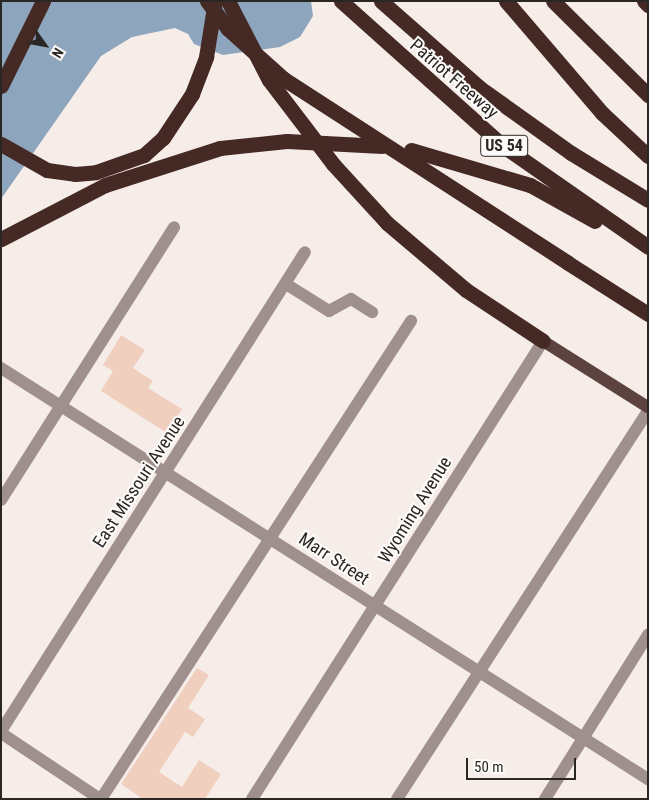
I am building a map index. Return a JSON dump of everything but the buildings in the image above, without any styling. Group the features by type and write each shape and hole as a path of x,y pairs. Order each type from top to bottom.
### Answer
{"highway":[{"path":"1,86 43,1"},
{"path":"207,1 228,29 284,79 648,314"},
{"path":"1,144 47,170 96,172 144,155 174,125 192,94 206,57 215,1"},
{"path":"228,1 269,80 333,164 387,223 466,290 543,340"},
{"name":"Patriot Freeway","path":"341,1 371,32 502,145 648,248"},
{"path":"506,1 602,113 648,156"},
{"path":"553,1 648,96"},
{"path":"644,1 648,5"},
{"name":"Patriot Freeway","path":"384,4 480,88 572,153 648,200"},
{"path":"1,239 105,185 220,148 287,141 411,150 530,185 648,248"}],"main road":[{"path":"543,340 648,409"}],"street":[{"path":"1,500 174,227"},
{"name":"East Missouri Avenue","path":"1,732 305,252"},
{"path":"286,284 330,311 352,299 372,312"},
{"path":"1,732 101,799 269,538 412,321"},
{"name":"Wyoming Avenue","path":"252,799 543,340"},
{"name":"Marr Street","path":"1,368 648,779"},
{"path":"397,799 648,409"},
{"path":"545,799 648,635"}],"water":[{"path":"1,1 311,1 313,16 300,37 280,47 223,55 194,44 188,34 175,28 132,37 101,56 1,199"}]}
